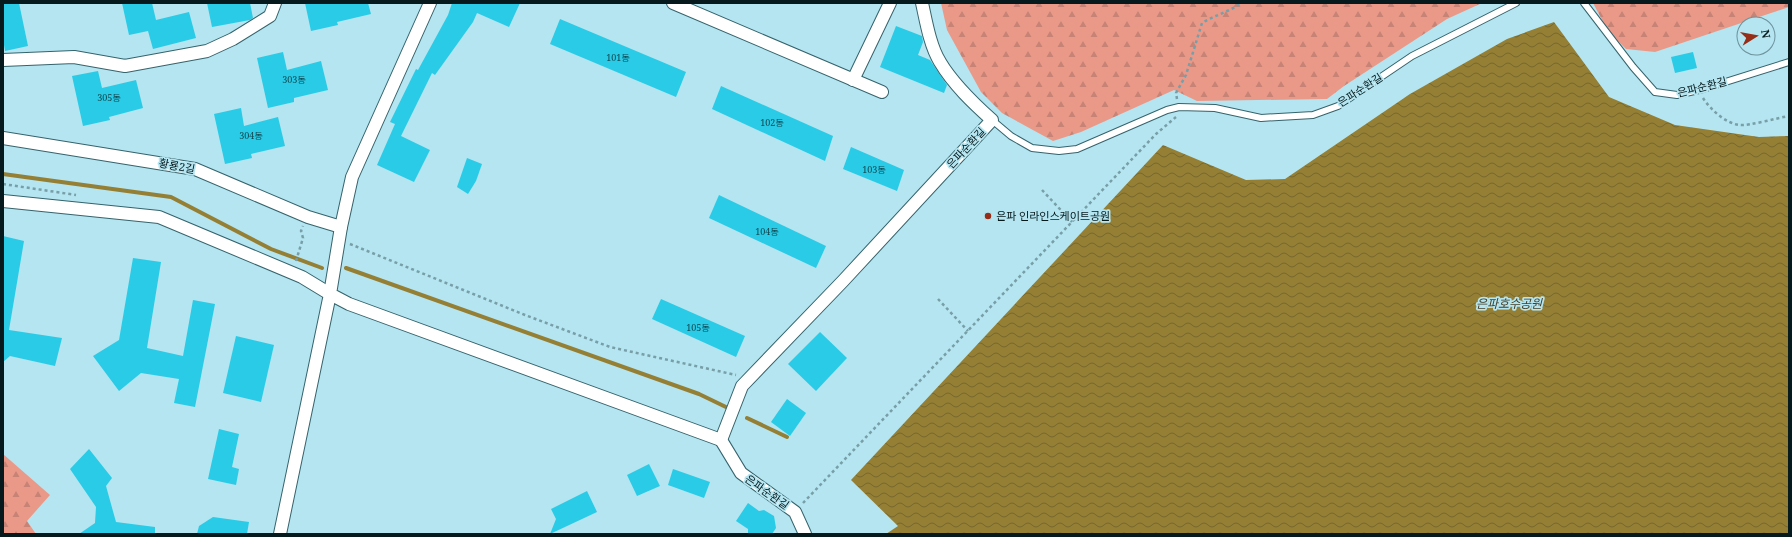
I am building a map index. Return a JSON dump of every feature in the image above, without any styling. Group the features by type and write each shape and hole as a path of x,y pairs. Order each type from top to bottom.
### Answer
{"street":[{"path":"3,60 74,57 125,66 207,51 233,39 270,16 275,3"},
{"path":"280,534 330,294 340,233 352,177 430,3"},
{"path":"673,3 882,92"},
{"path":"853,80 890,3"},
{"path":"922,3 927,26 939,61 953,81 992,120"},
{"name":"은파순환길","path":"805,534 795,512 741,473 720,440 742,386 848,276 992,120"},
{"name":"황룡2길","path":"3,138 195,169 301,214 340,233"},
{"path":"3,201 159,217 302,277 349,304 720,440"}],"lane":[{"name":"은파순환길","path":"992,120 1011,136 1032,148 1059,151 1077,149 1166,110 1179,107 1215,108 1261,118 1313,116 1338,106 1412,56 1516,3"},
{"name":"은파순환길","path":"1584,3 1654,92 1677,95 1789,62"}],"path":[{"path":"1179,107 1176,93 1186,75 1202,23 1213,16 1231,10 1241,3"},
{"path":"1698,90 1707,106 1726,120 1740,125 1789,116"},
{"path":"795,512 1156,134 1164,129 1187,108"},
{"path":"1042,190 1072,222"},
{"path":"294,266 303,238 301,231"},
{"path":"340,233 525,315 610,347 750,378"},
{"path":"938,299 968,332"}],"green space":[{"path":"941,3 1482,3 1447,19 1344,86 1327,99 1197,101 1174,90 1081,132 1053,141 1002,113 981,92 947,30"},
{"path":"1593,3 1789,3 1789,7 1762,16 1736,16 1736,25 1655,52 1626,49 1608,31"},
{"path":"3,454 50,495 27,521 36,534 3,534"}],"water":[{"name":"은파호수공원","path":"1554,22 1609,97 1675,125 1759,137 1789,136 1789,534 886,534 898,526 851,480 1163,145 1246,180 1285,179 1410,94 1507,39"}],"building":[{"path":"3,3 19,3 28,46 5,51 3,39"},
{"path":"122,3 152,3 156,20 189,12 196,38 153,49 148,31 129,35"},
{"path":"207,3 250,3 253,18 250,20 212,27"},
{"path":"305,3 368,3 371,14 337,22 338,25 311,31"},
{"path":"452,3 520,3 509,27 477,13 473,22 435,75 432,73 401,136 430,150 414,182 377,165 395,124 390,122 416,69 418,70 448,15"},
{"path":"560,19 686,72 676,97 550,44"},
{"path":"896,26 922,36 923,42 918,55 930,60 947,85 944,93 880,67"},
{"path":"283,52 287,70 321,61 328,90 294,98 294,102 268,108 257,58"},
{"path":"1693,52 1697,68 1675,73 1671,57"},
{"path":"98,71 102,88 136,80 143,108 109,117 110,120 83,126 72,76"},
{"path":"721,86 833,136 825,161 712,109"},
{"path":"241,108 244,126 278,117 285,146 251,154 252,158 225,164 214,114"},
{"path":"851,147 904,170 897,191 843,169"},
{"path":"467,158 482,164 476,181 468,194 457,187"},
{"path":"719,195 826,246 816,268 709,218"},
{"path":"3,236 24,241 9,330 62,338 55,366 10,356 3,362"},
{"path":"133,258 161,262 147,348 183,356 193,300 215,304 195,407 174,403 179,379 141,373 119,391 93,356 119,340"},
{"path":"661,299 745,336 736,357 652,319"},
{"path":"820,332 847,358 816,391 788,364"},
{"path":"236,336 274,345 261,402 223,393"},
{"path":"787,399 806,413 790,436 771,422"},
{"path":"219,429 239,434 232,467 239,469 236,485 208,479"},
{"path":"89,449 112,478 106,486 116,522 155,527 155,534 79,534 95,523 96,507 70,469"},
{"path":"649,464 660,486 637,496 627,475"},
{"path":"673,469 710,482 704,498 668,485"},
{"path":"587,491 597,512 550,534 556,519 551,509"},
{"path":"748,503 759,511 764,510 774,516 776,528 772,534 748,534 748,529 736,521"},
{"path":"213,517 249,522 247,534 197,534 199,526"}],"waterway":[{"path":"3,174 171,197 271,249 322,268"},
{"path":"346,268 699,394 728,408"},
{"path":"747,418 787,437"}],"place":[{"name":"은파 인라인스케이트공원","path":"988,216"}]}
